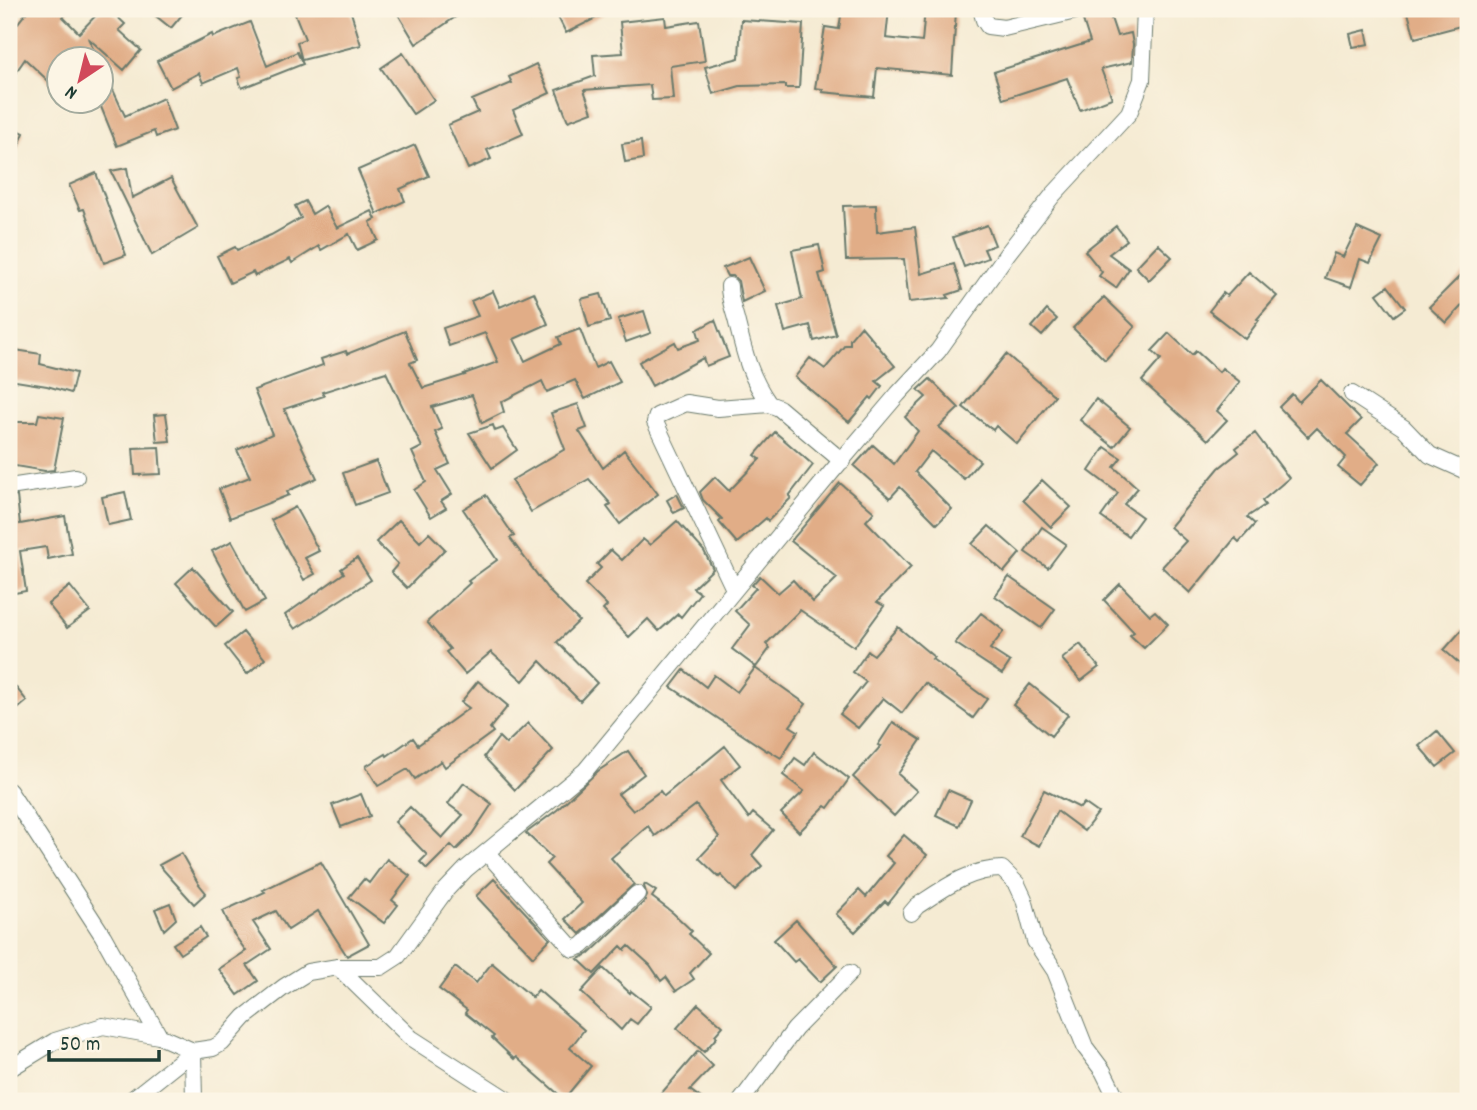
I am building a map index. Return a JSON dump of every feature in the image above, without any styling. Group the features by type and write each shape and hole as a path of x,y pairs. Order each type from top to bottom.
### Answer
{"street":[{"path":"982,9 988,26 1004,28 1084,9"},
{"path":"130,1101 193,1051 213,1048 222,1043 245,1017 308,972 338,967 380,967 398,956 445,891 585,771 734,589 799,515 898,394 938,351 1053,195 1129,113 1142,80 1145,9"},
{"path":"729,286 742,351 752,377 769,404 785,413 842,461"},
{"path":"1352,394 1404,428 1430,455 1468,472"},
{"path":"734,589 656,422 657,415 686,403 718,408 769,404"},
{"path":"9,487 76,477"},
{"path":"9,791 103,936 159,1036"},
{"path":"487,853 573,949 582,946 637,894"},
{"path":"911,913 917,906 965,876 987,869 1002,869 1017,884 1024,899 1035,941 1055,971 1085,1047 1103,1071 1118,1101"},
{"path":"338,967 411,1038 509,1101"},
{"path":"741,1101 795,1029 850,972"},
{"path":"9,1069 55,1041 103,1026 159,1036 193,1051"},
{"path":"193,1051 194,1101"}],"building":[{"path":"29,9 70,9 63,17 79,33 102,9 109,9 125,24 119,30 141,50 124,70 116,63 116,46 97,46 88,38 92,46 46,46 46,79 25,59 9,82 9,18 17,24"},
{"path":"147,9 187,9 171,28"},
{"path":"293,9 350,9 361,45 302,60 297,42 305,39"},
{"path":"395,9 467,9 416,44"},
{"path":"554,9 614,9 566,33"},
{"path":"842,9 889,9 886,38 922,42 925,9 956,11 952,75 877,68 874,97 822,92 823,89 815,88 825,27 839,29"},
{"path":"1095,9 1108,9 1117,36 1131,33 1132,62 1101,69 1112,98 1080,110 1067,78 1003,99 994,72 1090,42 1083,20 1092,16"},
{"path":"1407,9 1468,9 1468,24 1415,38"},
{"path":"665,17 666,26 699,21 705,61 670,66 673,99 652,100 650,85 584,90 592,112 568,121 556,90 595,76 593,55 623,53 620,22"},
{"path":"741,20 803,24 799,88 786,88 786,85 740,86 713,94 705,67 739,58"},
{"path":"250,22 267,66 297,52 303,64 242,88 238,68 203,83 199,73 171,88 157,61 212,34 213,37"},
{"path":"1366,30 1369,44 1353,47 1350,34"},
{"path":"403,53 434,100 413,114 381,68"},
{"path":"536,64 550,93 513,110 523,134 487,150 491,159 468,169 448,125 478,112 472,100 512,83 509,77"},
{"path":"116,96 125,116 163,98 175,130 156,137 154,131 117,146 105,116 116,116"},
{"path":"9,126 24,133 9,170"},
{"path":"641,141 643,159 625,162 622,144"},
{"path":"415,145 429,176 400,189 405,201 377,214 358,170"},
{"path":"127,168 132,198 171,178 198,228 152,255 111,171"},
{"path":"96,173 126,255 104,263 84,209 80,210 69,185"},
{"path":"305,201 312,214 325,206 337,228 372,211 376,219 370,222 378,240 357,250 349,234 321,250 319,246 292,263 290,259 255,276 253,272 230,283 217,256 271,235 301,218 295,206"},
{"path":"876,205 877,232 915,227 921,274 954,264 962,290 947,295 949,298 909,302 904,259 846,260 843,206"},
{"path":"987,225 995,245 984,249 988,258 964,267 953,237"},
{"path":"1116,226 1127,240 1109,254 1129,269 1116,288 1099,276 1102,272 1085,251"},
{"path":"1357,228 1382,239 1370,263 1360,259 1351,287 1325,278 1334,253 1343,257"},
{"path":"1158,244 1172,257 1149,280 1136,267"},
{"path":"819,245 825,272 819,274 836,335 814,341 810,325 785,332 778,306 802,299 792,250"},
{"path":"749,257 765,291 742,302 738,281 733,276 727,276 723,268"},
{"path":"1468,268 1468,299 1446,323 1429,307"},
{"path":"1249,272 1277,296 1257,319 1259,320 1245,339 1209,311 1223,293 1227,296"},
{"path":"1388,286 1405,308 1394,316 1377,294"},
{"path":"493,291 500,307 534,292 548,324 514,339 525,361 561,344 558,337 580,329 595,368 609,361 620,382 585,399 575,380 547,392 542,381 501,402 504,412 482,423 472,395 432,407 442,429 435,432 450,464 437,470 452,494 441,501 446,508 431,517 414,490 426,482 412,452 422,447 386,372 322,392 324,396 284,409 317,478 290,490 287,492 289,495 230,518 219,489 250,477 237,450 272,434 254,390 323,365 321,359 346,351 347,354 405,331 417,360 410,363 423,388 498,362 485,333 449,346 443,328 478,316 471,301"},
{"path":"601,294 610,321 589,327 581,299"},
{"path":"1104,297 1135,327 1105,360 1073,328"},
{"path":"1047,310 1057,319 1042,336 1032,327"},
{"path":"644,311 651,333 626,342 618,319"},
{"path":"715,320 729,357 706,366 703,358 652,386 639,362 675,342 678,348 700,340 697,330"},
{"path":"861,326 895,366 876,381 882,386 849,422 795,377 810,358 825,369 845,345 850,345 850,339"},
{"path":"1169,333 1192,355 1196,351 1219,372 1222,368 1240,382 1217,411 1227,420 1208,440 1142,381 1161,359 1152,351"},
{"path":"9,349 41,354 40,364 76,373 71,393 9,380"},
{"path":"1006,354 1055,396 1017,444 996,426 993,430 963,407"},
{"path":"930,379 959,408 939,427 980,461 964,479 931,451 915,472 952,509 937,524 900,487 890,498 854,466 873,445 894,464 918,431 905,417 926,397 918,390"},
{"path":"1321,380 1361,420 1347,434 1379,463 1360,485 1338,467 1346,457 1317,428 1308,437 1279,407 1292,394 1299,402"},
{"path":"1096,399 1130,427 1114,447 1080,420"},
{"path":"578,404 587,428 579,431 603,468 624,450 658,494 620,524 607,507 611,504 589,479 531,512 512,480 565,449 551,413"},
{"path":"39,414 64,418 54,470 9,465 9,422 37,422"},
{"path":"166,414 170,441 157,442 154,415"},
{"path":"493,425 495,431 503,428 517,450 492,468 469,433"},
{"path":"775,432 813,465 789,496 791,498 768,521 766,518 737,543 719,522 722,519 703,500 700,492 715,477 729,491 760,459 755,455"},
{"path":"1255,433 1289,478 1262,501 1265,505 1247,517 1255,524 1239,542 1235,538 1190,593 1162,567 1186,541 1170,527 1219,468 1239,452 1236,448"},
{"path":"159,447 161,474 135,475 133,448"},
{"path":"1105,447 1121,458 1114,467 1138,488 1124,504 1142,517 1128,536 1101,517 1118,493 1089,471"},
{"path":"376,461 388,493 355,505 343,473"},
{"path":"1042,480 1071,507 1051,527 1023,500"},
{"path":"840,483 874,512 866,521 911,567 877,602 884,606 854,647 800,610 766,644 770,648 756,667 732,649 750,625 735,611 756,588 752,585 760,576 778,593 793,580 813,602 837,578 791,541"},
{"path":"125,492 131,520 108,525 102,497"},
{"path":"677,494 684,508 674,513 667,500"},
{"path":"486,495 514,536 510,538 550,592 579,621 557,642 597,683 580,701 540,661 523,681 491,652 465,674 446,652 450,649 427,622 470,583 468,581 497,560 463,509"},
{"path":"17,496 20,524 65,516 72,554 48,559 46,547 20,551 26,591 9,594 9,497"},
{"path":"295,507 319,551 305,558 315,574 304,580 271,520"},
{"path":"399,520 420,542 429,533 445,549 407,588 391,572 398,564 376,542"},
{"path":"677,521 704,551 713,569 693,588 700,593 681,617 678,614 659,631 648,619 629,637 603,610 607,606 585,584 601,568 597,564 611,550 622,560 643,539 650,545"},
{"path":"989,526 1020,553 1004,572 972,544"},
{"path":"1042,527 1066,544 1048,568 1025,552"},
{"path":"232,541 265,601 245,612 212,551"},
{"path":"357,558 371,580 295,629 285,615 344,573 341,569"},
{"path":"193,567 233,612 216,627 176,583"},
{"path":"1009,577 1055,609 1041,628 995,596"},
{"path":"1120,584 1150,615 1155,611 1168,624 1144,648 1130,635 1134,632 1104,600"},
{"path":"70,586 90,611 67,628 48,604"},
{"path":"981,613 1004,631 990,649 1010,662 1002,674 955,643"},
{"path":"1468,623 1468,671 1444,650"},
{"path":"898,627 934,657 932,659 987,699 973,718 925,683 902,713 883,698 858,728 840,714 866,682 853,672 868,651 874,655"},
{"path":"243,632 265,659 247,674 225,646"},
{"path":"1080,644 1099,667 1081,681 1062,659"},
{"path":"755,668 806,704 790,726 798,731 781,758 671,687 684,670 706,687 714,675 737,692"},
{"path":"9,679 27,701 9,716"},
{"path":"478,681 508,706 490,728 493,732 445,767 441,761 415,779 408,769 378,786 366,766 386,754 387,756 413,738 418,745 469,708 461,702"},
{"path":"1030,684 1068,715 1051,736 1013,705"},
{"path":"893,722 921,740 898,774 917,791 894,816 853,777 881,746 878,745"},
{"path":"528,723 553,750 515,790 484,757 499,737 506,744"},
{"path":"1437,731 1455,753 1437,767 1419,746"},
{"path":"725,746 740,765 721,780 749,818 753,813 773,830 752,855 762,866 736,891 721,875 719,877 699,858 719,837 696,805 655,836 648,826 611,858 634,884 580,934 565,919 582,903 546,864 552,858 526,833 557,810 598,771 628,751 644,774 618,794 633,811 660,791 664,796"},
{"path":"814,752 849,779 828,808 825,806 799,832 781,813 804,791 783,775 795,758 805,765"},
{"path":"464,783 492,804 472,834 456,850 451,845 427,869 420,862 427,855 395,822 410,807 442,838 463,815 448,804"},
{"path":"948,790 971,800 959,826 936,815"},
{"path":"1044,790 1080,808 1084,803 1098,813 1084,831 1057,811 1039,846 1020,836"},
{"path":"361,794 370,816 341,827 332,805"},
{"path":"904,835 927,855 888,904 885,901 855,932 836,914 859,890 866,897 894,863 886,856"},
{"path":"181,853 206,893 194,904 159,865"},
{"path":"387,859 410,876 392,900 398,905 384,923 349,897 364,879 369,883"},
{"path":"321,862 369,944 347,956 318,911 288,930 276,911 253,922 271,949 247,965 258,981 238,995 219,969 246,951 233,933 223,911"},
{"path":"494,879 550,939 533,957 476,896"},
{"path":"645,884 656,891 652,897 692,931 689,934 709,953 690,973 694,979 676,991 666,977 661,981 650,965 629,946 625,950 621,946 594,974 578,959 589,954 644,902 647,896"},
{"path":"170,903 176,919 164,930 155,909"},
{"path":"796,920 837,966 820,982 798,959 794,962 774,940"},
{"path":"200,927 206,937 180,954 173,944"},
{"path":"492,963 532,997 538,990 584,1030 570,1048 591,1066 564,1099 516,1057 514,1059 492,1038 494,1036 465,1013 467,1010 439,989 455,967 476,983"},
{"path":"603,968 630,993 631,991 651,1007 637,1024 630,1019 621,1030 581,992"},
{"path":"698,1004 723,1026 704,1052 677,1028"},
{"path":"698,1051 713,1066 690,1090 705,1101 667,1101 659,1096"}]}
